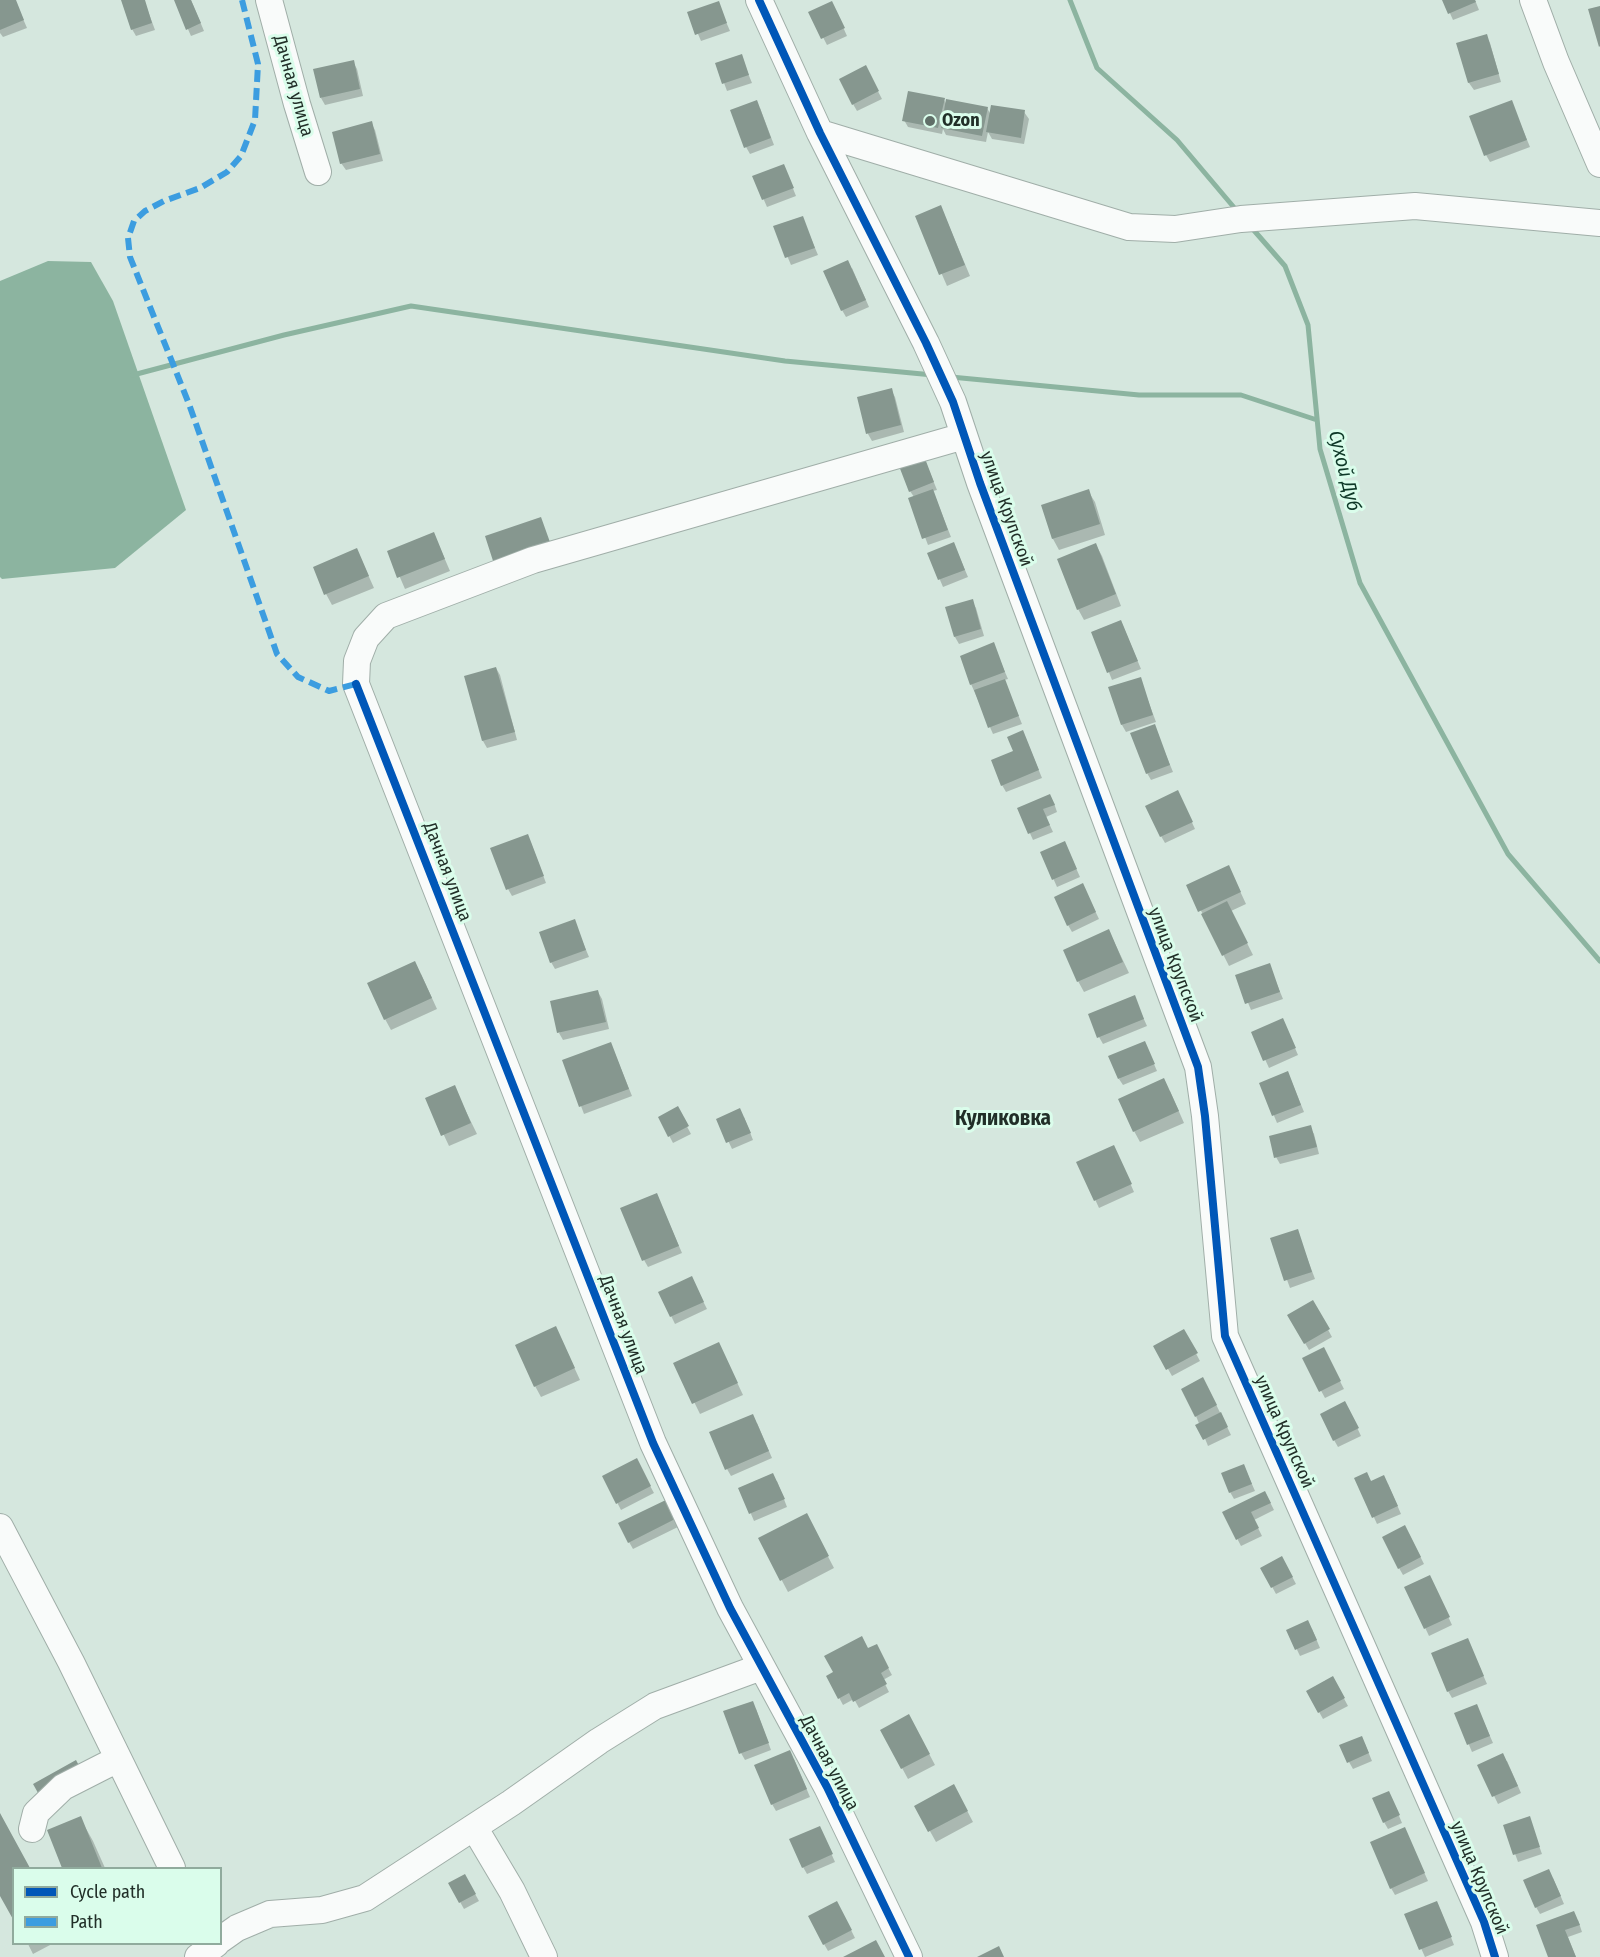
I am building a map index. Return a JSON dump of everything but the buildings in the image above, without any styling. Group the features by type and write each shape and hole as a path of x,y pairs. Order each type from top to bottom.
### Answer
{"street":[{"name":"Дачная улица","path":"269,0 318,172"},
{"name":"улица Крупской","path":"759,0 820,132 926,343 953,402 1198,1067 1205,1116 1225,1336 1484,1922 1496,1957"},
{"path":"1533,0 1556,62 1600,164"},
{"path":"820,132 1129,227 1175,229 1241,219 1415,206 1600,223"},
{"name":"Дачная улица","path":"909,1957 827,1787 730,1608 653,1443 356,684 357,661 366,638 386,616 533,560 964,436"},
{"path":"0,1527 71,1662 171,1867"},
{"path":"222,1939 237,1928 270,1914 322,1910 366,1898 599,1741 655,1706 761,1667"},
{"path":"32,1829 36,1813 63,1787 118,1759"},
{"path":"474,1827 512,1892 544,1957"},
{"path":"198,1957 215,1945"}],"shaded area":[{"path":"48,261 91,262 113,301 186,510 115,568 2,579 0,577 0,281"}],"waterway":[{"name":"Сухой Дуб","path":"1070,0 1097,68 1177,140 1237,211"},
{"name":"Сухой Дуб","path":"1251,227 1285,266 1308,325 1320,449 1360,583 1508,854 1600,961"},
{"path":"133,375 284,335 411,306 785,361 933,375"},
{"path":"951,377 1139,395 1241,395 1317,420"}],"marked path":[{"path":"242,0 258,64 255,120 241,156 227,172 200,188 164,201 145,211 134,221 128,238 130,257 189,404 277,654 298,677 329,691 356,684"}],"cycle path":[{"path":"759,0 820,133 926,343 953,402 980,483 1198,1067 1205,1116 1225,1336 1484,1922 1495,1957"},
{"path":"356,684 653,1443 730,1608 827,1787 909,1957"}],"place":[{"name":"Ozon","path":"930,121"}],"district":[{"name":"Куликовка","path":"1003,1119"}]}
